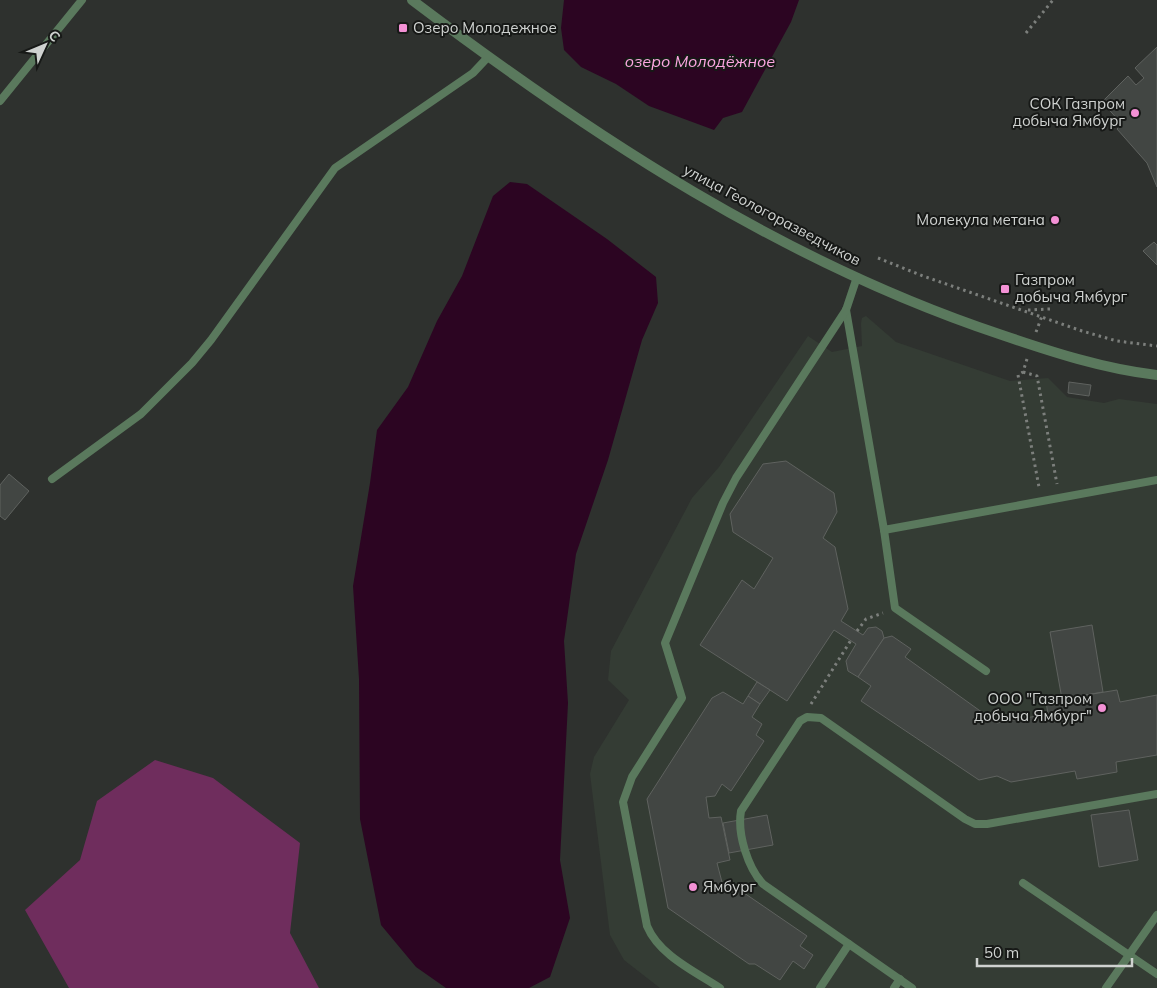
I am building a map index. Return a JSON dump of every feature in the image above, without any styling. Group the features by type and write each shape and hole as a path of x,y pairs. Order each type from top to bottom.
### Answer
{"street":[{"name":"улица Геологоразведчиков","path":"412,0 548,100 670,179 777,237 857,277 922,306 1032,345 1086,361 1157,375"}],"lane":[{"path":"0,101 82,0"},
{"path":"52,480 141,414 192,363 211,340 335,168 473,73 488,57"},
{"path":"720,988 662,949 652,938 647,926 623,802 632,776 682,698 665,643 723,503 736,478 846,310 857,277"},
{"path":"846,310 884,530 895,608 986,671"},
{"path":"884,530 1157,480"},
{"path":"912,988 764,884 754,874 749,864 740,820 741,811 800,721 807,717 821,718 965,819 975,824 987,824 1157,794"},
{"path":"1023,883 1157,974"},
{"path":"1106,988 1157,915"},
{"path":"820,988 849,944"},
{"path":"894,988 900,979"}],"path":[{"path":"1026,33 1053,0"},
{"path":"878,258 923,276 1117,341 1157,346"},
{"path":"1025,310 1050,309"},
{"path":"1041,501 1018,375 1023,372 1042,316"},
{"path":"1023,372 1037,376 1060,498"},
{"path":"857,631 866,618 895,608"},
{"path":"800,721 851,640"}],"shaded area":[{"name":"ООО \"Газпром добыча Ямбург\"","path":"866,316 896,342 1010,381 1048,378 1067,397 1104,403 1119,399 1157,404 1157,988 660,988 624,960 610,935 590,774 594,757 629,700 608,680 611,651 692,498 719,467 808,336 832,352 862,346 861,323 862,318"},
{"path":"155,760 213,778 300,843 290,933 319,988 69,988 25,910 80,860 97,801"}],"water":[{"name":"озеро Молодёжное","path":"564,0 799,0 791,22 742,112 723,118 714,130 649,106 616,84 581,67 564,50 561,28"},
{"path":"510,182 527,184 607,239 656,277 658,303 642,340 608,460 576,554 564,641 568,703 560,860 570,918 550,977 529,988 446,988 416,967 381,925 360,819 359,679 353,586 377,430 408,387 437,321 462,276 493,196"}],"building":[{"name":"СОК Газпром добыча Ямбург","path":"1157,47 1157,187 1147,163 1117,129 1122,124 1102,102 1128,76 1136,85 1144,78 1135,68"},
{"path":"1154,242 1157,245 1157,265 1143,251"},
{"path":"1069,382 1091,385 1089,396 1068,393"},
{"path":"786,461 834,493 837,512 823,538 835,547 848,609 841,621 863,635 868,628 876,627 882,631 884,638 858,677 848,671 846,661 856,644 834,630 787,701 700,645 742,580 754,589 773,558 733,532 730,514 763,464"},
{"path":"9,474 29,491 5,520 0,516 0,485"},
{"path":"1092,625 1103,692 1062,699 1050,632"},
{"name":"ООО \"Газпром добыча Ямбург\"","path":"892,636 911,649 905,657 997,723 1048,714 1046,702 1062,699 1117,690 1120,702 1157,695 1157,755 1116,762 1117,772 1077,779 1075,771 1011,782 997,776 979,780 861,701 871,686 858,677 884,638"},
{"path":"757,682 770,690 760,704 748,696"},
{"path":"723,692 743,704 748,696 760,704 752,717 762,724 756,735 764,741 731,791 722,784 715,796 706,797 709,818 721,817 730,860 717,863 723,886 731,884 807,936 800,946 813,955 804,969 793,961 780,980 755,964 749,964 668,908 647,799 712,698"},
{"path":"1129,810 1138,860 1099,867 1091,815"},
{"path":"767,815 773,845 729,853 723,823"}],"place":[{"name":"Озеро Молодежное","path":"403,28"},
{"name":"СОК Газпром добыча Ямбург","path":"1135,113"},
{"name":"Молекула метана","path":"1055,220"},
{"name":"Газпром добыча Ямбург","path":"1005,289"},
{"name":"ООО \"Газпром добыча Ямбург\"","path":"1102,708"},
{"name":"Ямбург","path":"693,887"}]}
